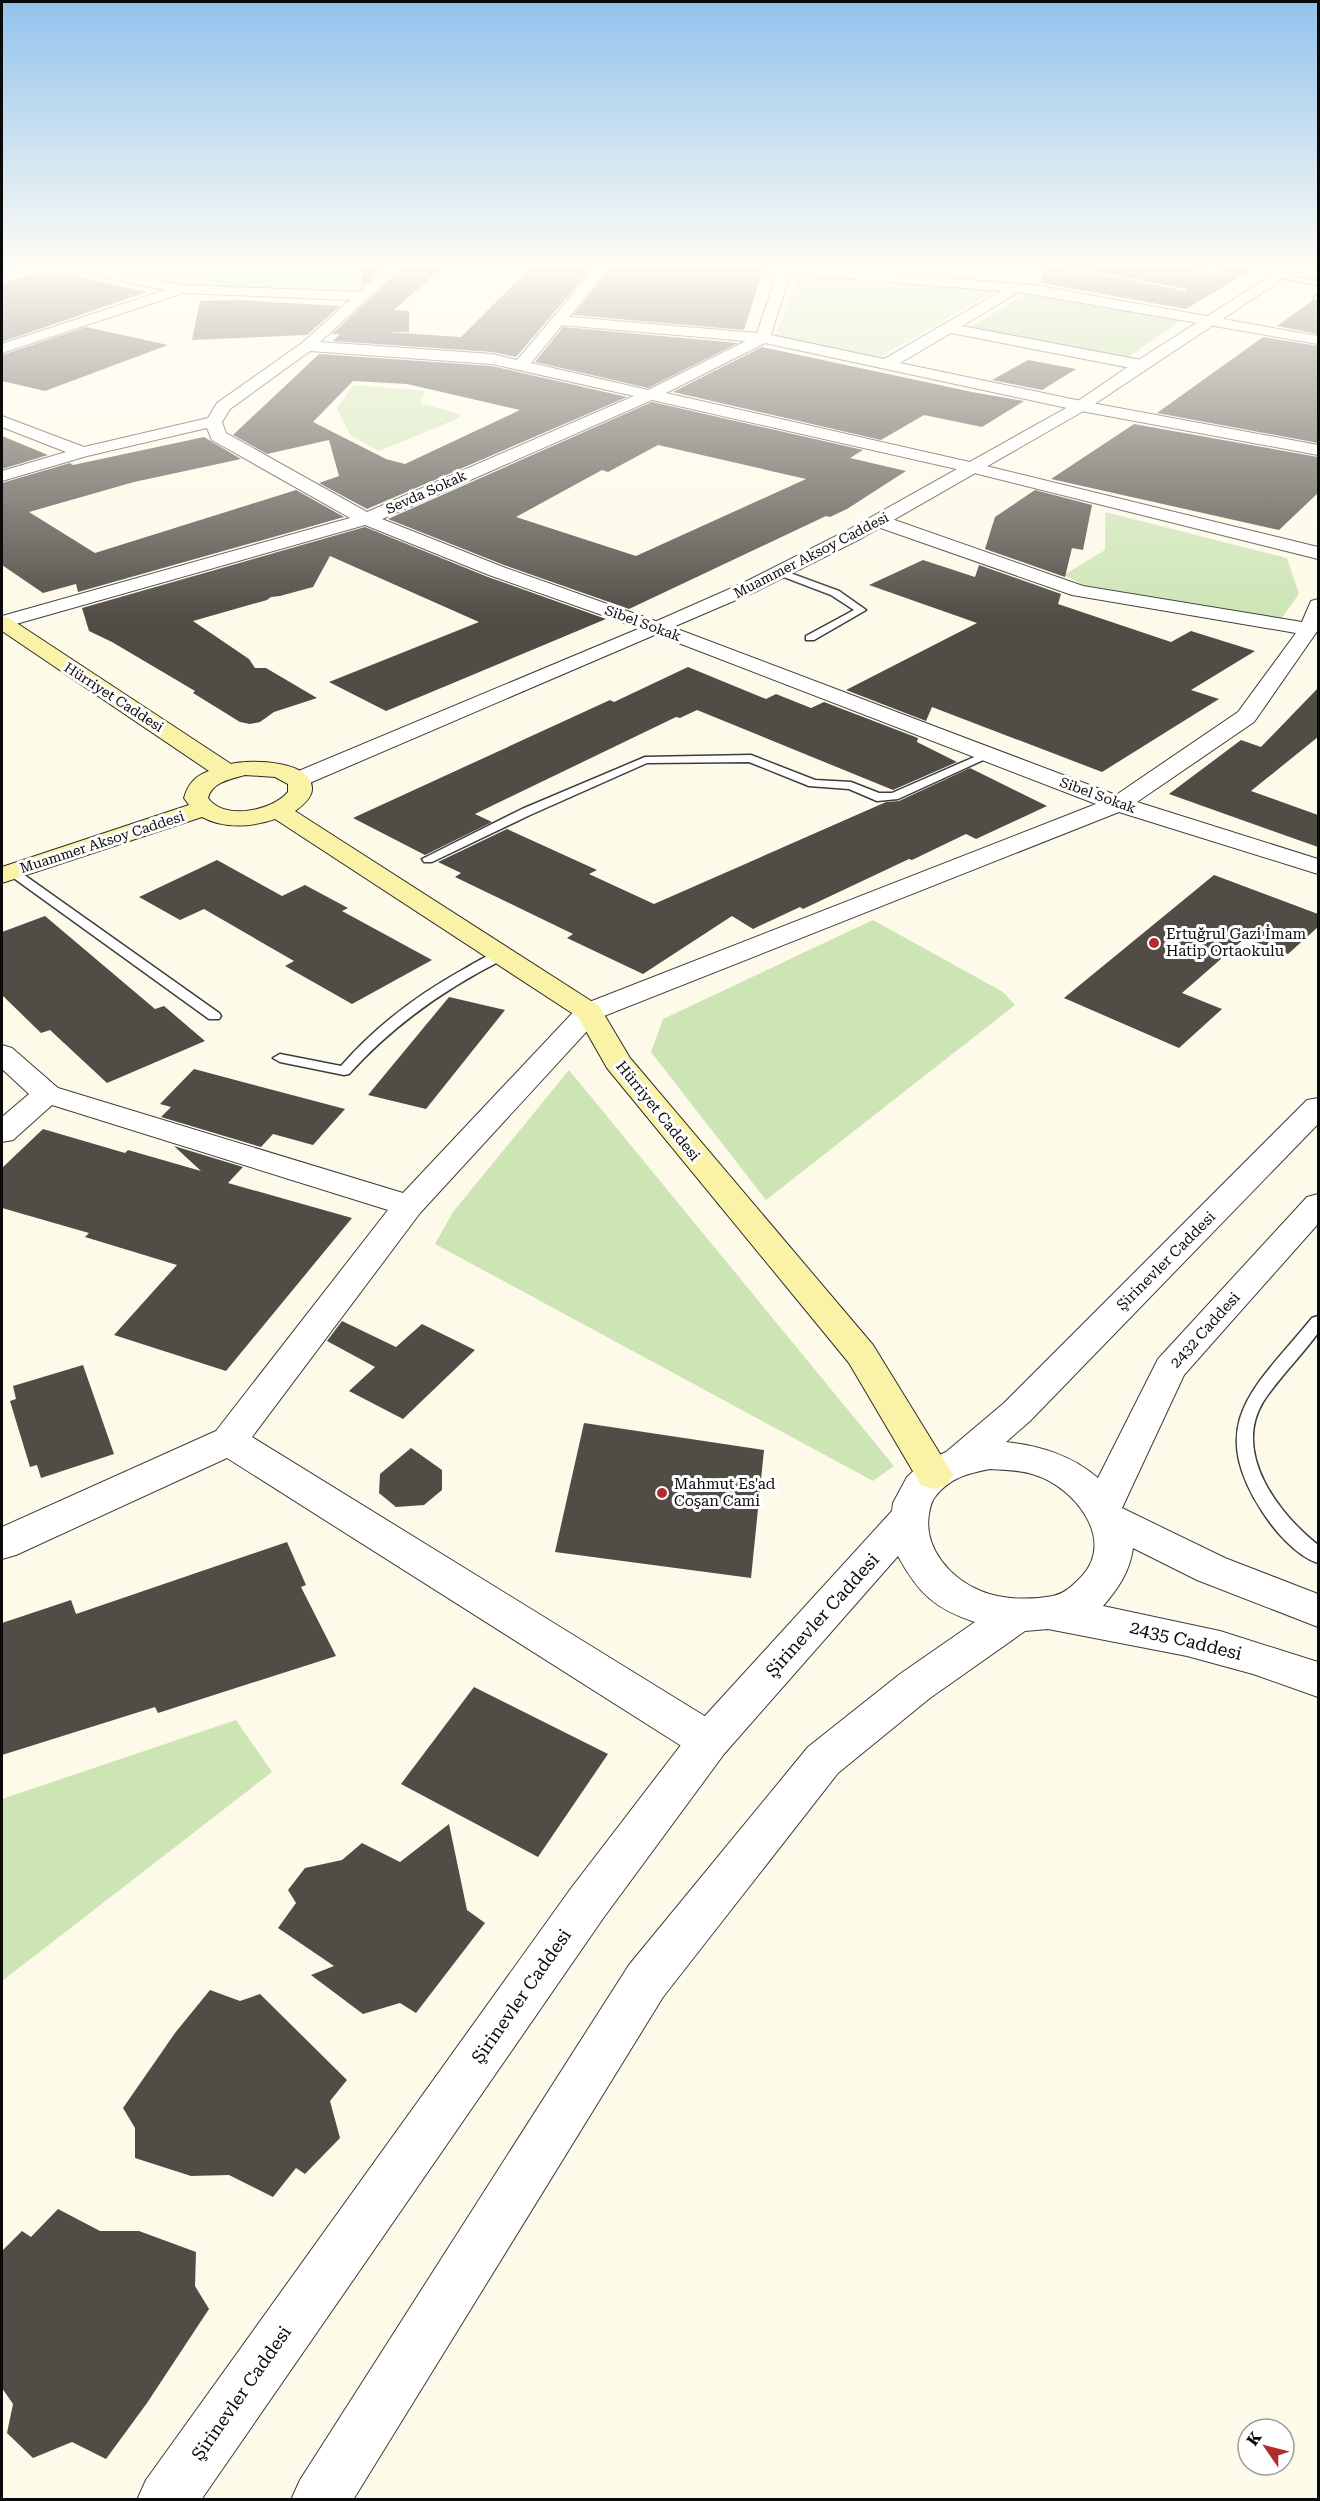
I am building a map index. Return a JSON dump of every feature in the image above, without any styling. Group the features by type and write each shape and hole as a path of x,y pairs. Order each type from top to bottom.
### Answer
{"main road":[{"name":"Hürriyet Caddesi","path":"2,622 227,772"},
{"path":"260,768 288,774 297,780 300,786 299,794 294,801 256,817 240,818 212,814 195,802 195,793 201,785 212,777 227,772 260,768"},
{"name":"Muammer Aksoy Caddesi","path":"8,873 202,809"},
{"name":"Hürriyet Caddesi","path":"277,810 589,1012 617,1062 861,1354 947,1468"}],"street":[{"path":"2,476 82,452 214,422 223,406 253,385"},
{"path":"610,385 974,468 1318,553"},
{"name":"Sevda Sokak","path":"2,622 366,519 670,385"},
{"path":"977,385 1318,450"},
{"name":"Muammer Aksoy Caddesi","path":"297,780 657,628 779,572 879,521 974,468 1082,406 1113,385"},
{"path":"2,421 82,452"},
{"name":"Sibel Sokak","path":"214,422 218,436 366,519 496,571 657,628 1118,804 1318,867"},
{"path":"2,1544 229,1441 409,1206 589,1012 1118,804 1246,717 1314,621 1079,591 879,521"},
{"path":"2,1054 47,1094 409,1206"},
{"path":"2,1132 47,1094"},
{"name":"Şirinevler Caddesi","path":"166,2499 588,1902 709,1741 908,1519 916,1494 1017,1412 1318,1107"},
{"name":"2432 Caddesi","path":"1107,1514 1141,1424 1170,1368 1318,1204"},
{"path":"229,1441 709,1741"},
{"path":"947,1468 990,1455 1022,1458 1055,1467 1082,1485 1107,1514 1211,1569 1318,1611"},
{"path":"320,2499 646,1981 823,1760 915,1686 1033,1615 1080,1603 1102,1584 1113,1559 1107,1514"},
{"path":"908,1519 911,1545 920,1562 925,1571 949,1593 980,1609 1033,1615"},
{"name":"2435 Caddesi","path":"1033,1615 1144,1628 1272,1662 1318,1680"}],"lane":[{"path":"779,572 835,593 861,610 810,639"},
{"path":"428,859 526,812 645,760 750,758 813,783 851,786 882,797 894,796 988,754"},
{"path":"8,873 213,1016"},
{"path":"280,1058 344,1071 376,1036 421,999 501,956"},
{"path":"1318,1322 1253,1403 1246,1425 1245,1449 1252,1474 1264,1500 1283,1525 1318,1555"}],"green space":[{"path":"354,385 425,391 420,403 460,414 459,418 379,451 350,435 337,408"},
{"path":"1105,512 1287,558 1299,594 1281,619 1087,587 1064,575 1105,550"},
{"path":"873,920 1003,992 1015,1005 766,1200 651,1052 663,1019"},
{"path":"569,1070 894,1466 873,1481 435,1244 453,1212"},
{"path":"236,1720 272,1772 2,1981 2,1799"}],"building":[{"path":"18,385 62,385 45,391"},
{"path":"286,385 349,385 313,422 386,459 405,464 520,410 410,385 573,385 627,397 367,509 319,483 339,476 329,440 267,454 233,435"},
{"path":"634,385 655,385 648,388"},
{"path":"687,385 938,385 1024,401 982,427 924,415 881,440 673,392"},
{"path":"1016,385 1051,385 1042,390"},
{"path":"1196,385 1318,385 1318,443 1157,413"},
{"path":"652,402 863,450 850,458 906,471 847,509 830,517 826,516 629,609 504,565 388,519","holes":["658,445 806,479 636,556 516,517 602,470 608,472"]},
{"path":"1134,424 1318,457 1318,493 1279,530 1051,479"},
{"path":"2,436 48,455 2,469"},
{"path":"204,437 241,459 134,482 29,512 95,553 296,490 344,517 78,592 76,584 43,593 2,565 2,483 70,463 73,465"},
{"path":"1035,490 1092,505 1083,550 1072,548 1065,577 985,549 995,517"},
{"path":"365,527 488,577 606,619 386,711 329,682 479,622 330,556 313,587 271,597 193,621 249,659 255,668 266,668 317,698 274,712 260,722 250,724 240,722 193,693 195,691 89,631 82,608"},
{"path":"923,560 975,577 979,565 1061,594 1058,604 1171,642 1191,631 1255,651 1191,690 1219,699 1102,772 932,707 926,721 846,690 977,623 869,585"},
{"path":"688,667 766,699 776,694 811,708 824,702 918,738 917,742 957,762 893,790 697,710 680,718 676,717 475,814 492,822 425,855 353,818 610,700 614,702"},
{"path":"1318,688 1318,737 1251,791 1318,815 1318,847 1169,794 1241,740 1261,747"},
{"path":"970,768 1047,806 976,839 966,834 803,909 800,907 753,929 732,916 643,974 567,938 573,934 455,877 461,873 438,862 507,829 597,870 589,874 654,904 886,802 899,801"},
{"path":"217,860 282,896 305,885 348,908 342,911 432,960 352,1004 285,966 294,961 204,909 180,920 139,897"},
{"path":"1214,875 1318,914 1318,927 1288,954 1245,938 1182,993 1222,1009 1179,1048 1064,998"},
{"path":"45,916 155,1009 164,1006 205,1041 107,1083 50,1030 41,1033 2,995 2,932"},
{"path":"449,997 505,1010 426,1109 368,1095"},
{"path":"194,1069 345,1109 313,1145 273,1134 261,1147 161,1117 171,1107 160,1104"},
{"path":"43,1129 125,1153 128,1150 201,1171 174,1146 243,1167 228,1183 352,1218 226,1371 114,1335 177,1265 85,1237 89,1233 2,1208 2,1168"},
{"path":"342,1321 396,1347 422,1324 475,1350 403,1419 349,1391 375,1367 327,1341"},
{"path":"83,1365 114,1454 41,1478 37,1465 30,1467 10,1401 16,1399 13,1386"},
{"path":"584,1423 764,1450 751,1578 555,1552"},
{"path":"411,1448 442,1470 442,1490 424,1505 396,1507 379,1493 380,1474"},
{"path":"287,1542 306,1585 301,1587 336,1656 158,1713 155,1707 2,1755 2,1623 71,1600 76,1614"},
{"path":"474,1687 608,1754 538,1857 401,1784"},
{"path":"449,1824 467,1910 485,1923 416,2013 400,2003 363,2014 311,1975 334,1966 278,1928 296,1903 288,1890 305,1868 342,1860 362,1843 400,1862"},
{"path":"210,1990 240,2001 260,1994 347,2080 330,2101 340,2138 305,2174 296,2168 273,2197 229,2175 191,2176 135,2158 135,2128 123,2108 175,2033"},
{"path":"58,2209 100,2231 139,2231 196,2252 195,2286 209,2309 147,2403 106,2459 72,2442 33,2458 7,2433 13,2404 2,2388 2,2251 22,2231 31,2237"}],"place":[{"name":"Ertuğrul Gazi İmam Hatip Ortaokulu","path":"1154,943"},
{"name":"Mahmut Es'ad Coşan Cami","path":"662,1493"}]}
